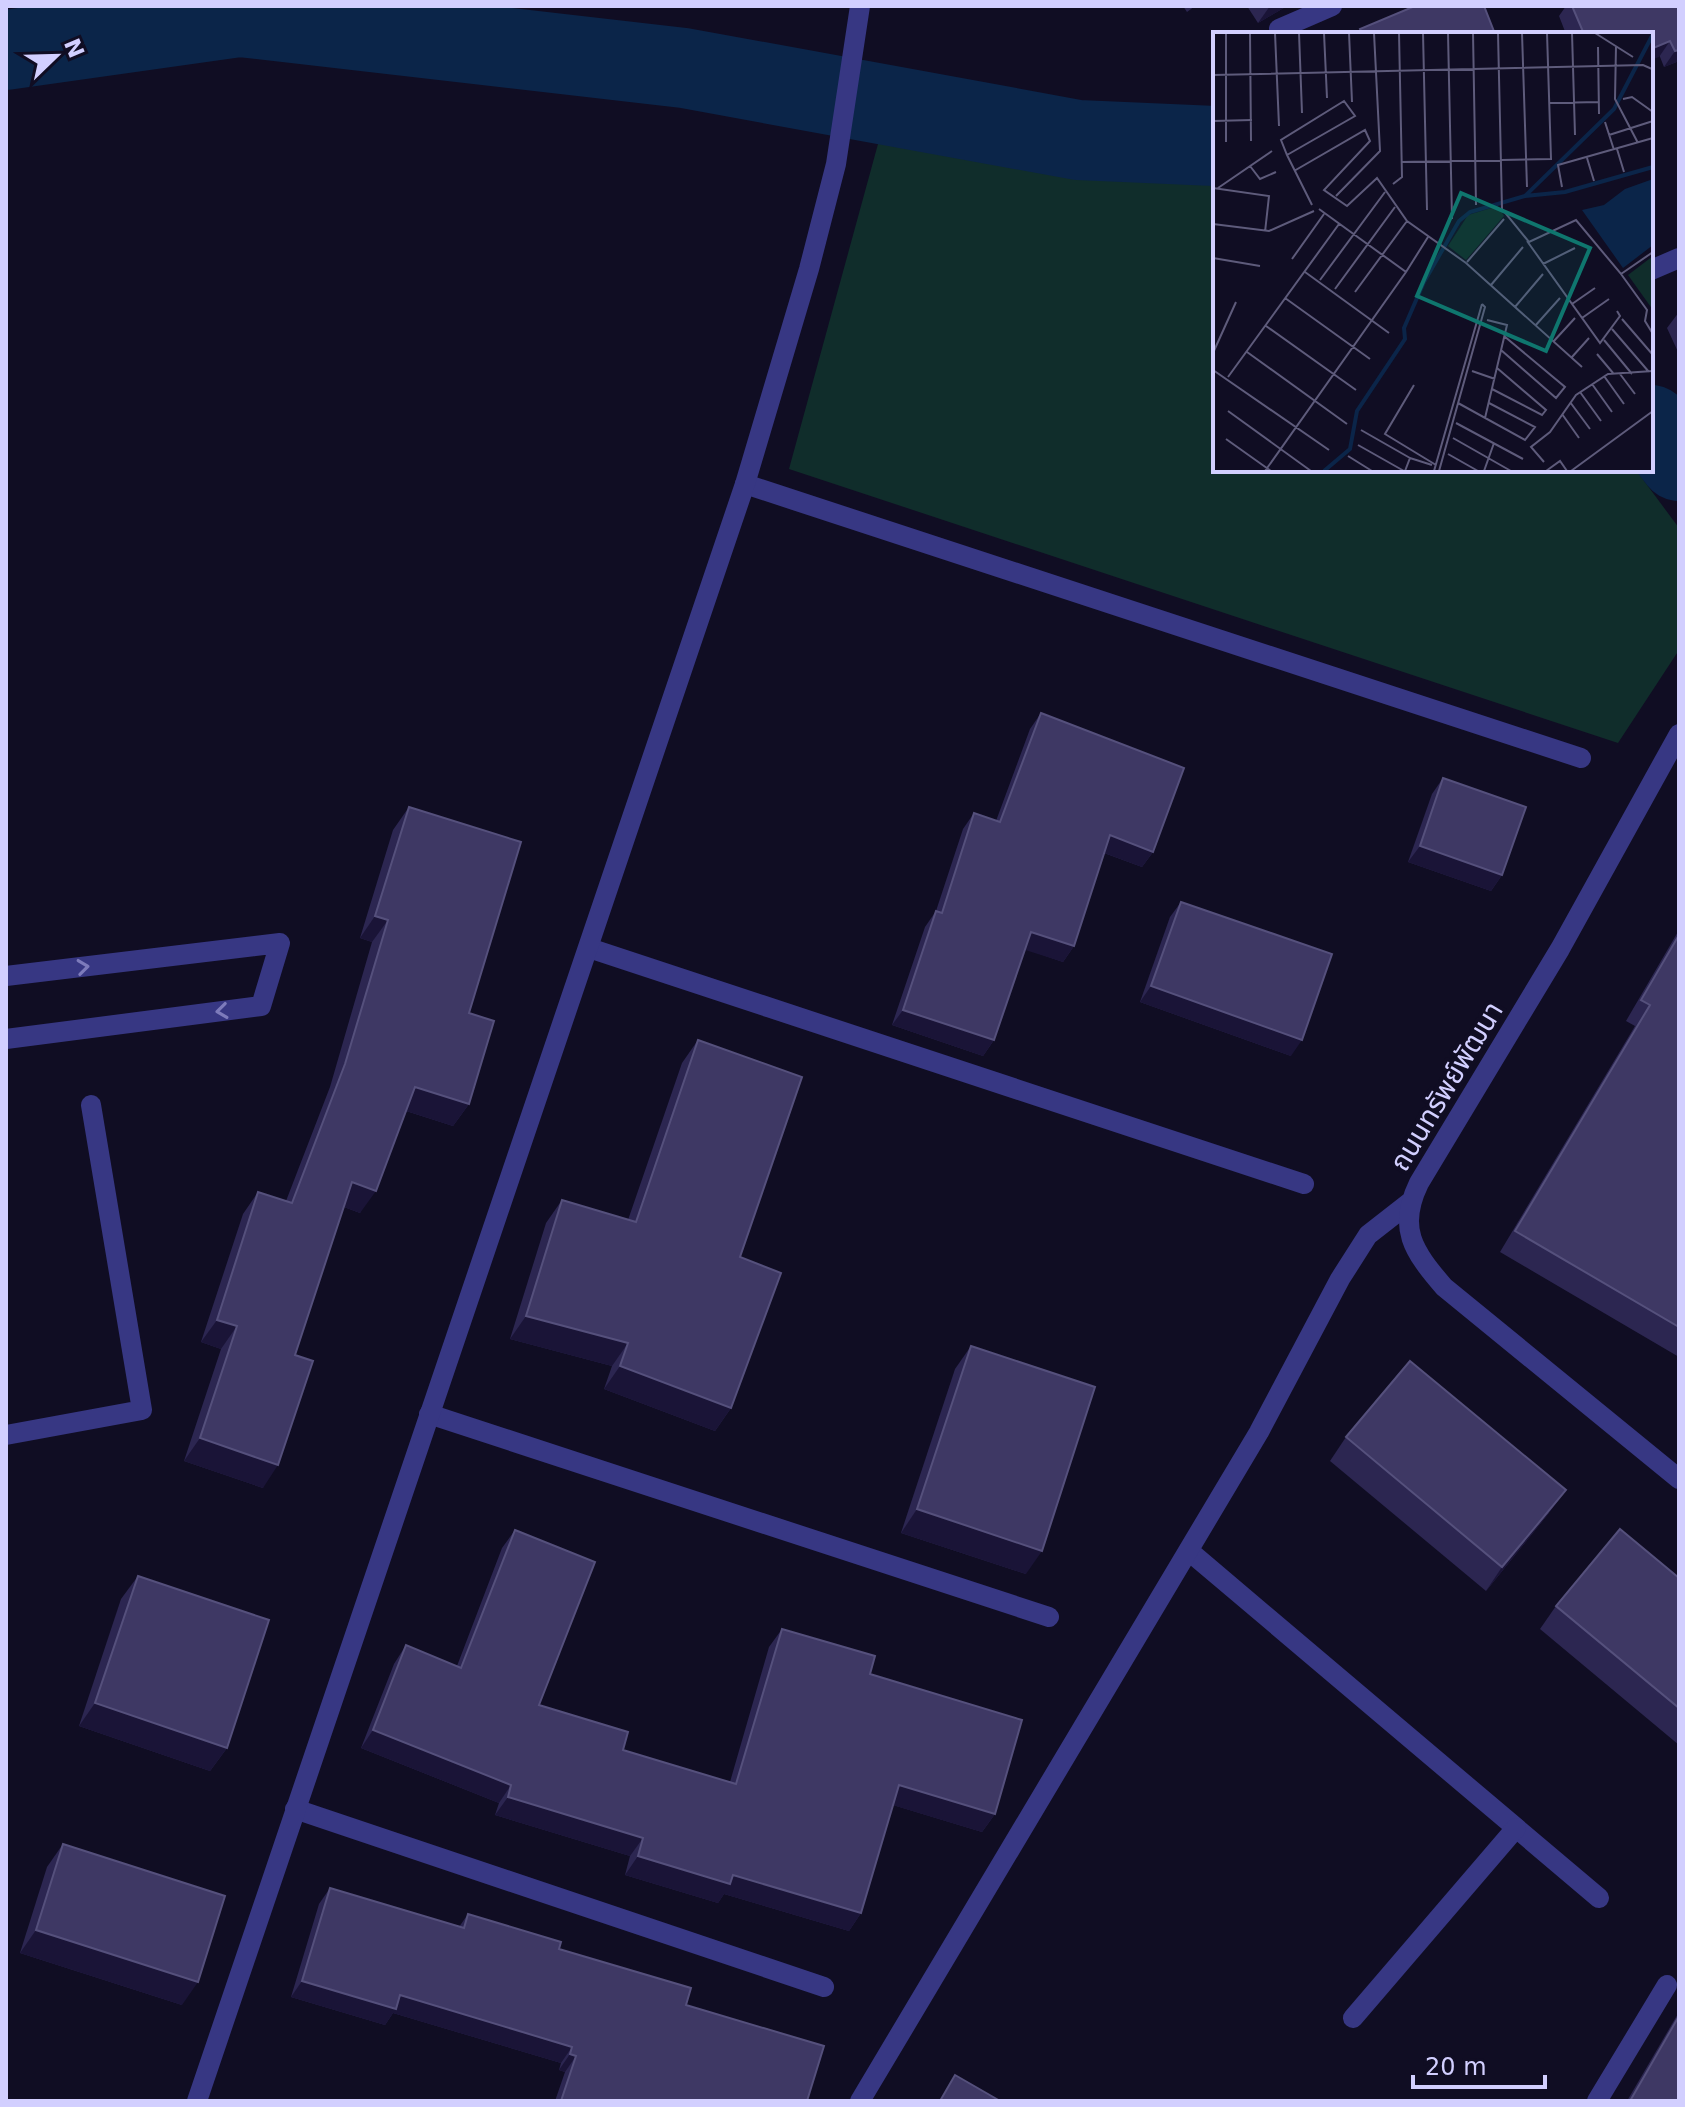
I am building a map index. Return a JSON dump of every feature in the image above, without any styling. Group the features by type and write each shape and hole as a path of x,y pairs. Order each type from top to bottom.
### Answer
{"street":[{"path":"197,2101 745,484 809,269 836,164 860,6"},
{"path":"1279,29 1332,6"},
{"path":"1653,269 1679,258"},
{"path":"745,484 1581,758"},
{"name":"ถนนทรัพย์พัฒนา","path":"1679,734 1567,936 1409,1203 1408,1231 1421,1261 1444,1287 1679,1479"},
{"path":"6,976 280,943 261,1006 6,1039"},
{"path":"589,948 1304,1184"},
{"path":"6,1435 142,1410 91,1105"},
{"path":"860,2101 1259,1432 1340,1279 1368,1235 1409,1203"},
{"path":"429,1414 1049,1617"},
{"path":"1189,1551 1599,1898"},
{"path":"295,1809 824,1987"},
{"path":"1353,2018 1516,1828"},
{"path":"1597,2101 1667,1985"}],"green space":[{"path":"881,133 1213,169 1213,472 1637,472 1679,528 1679,650 1618,743 789,469"}],"building":[{"path":"1415,6 1484,6 1494,32 1361,32 1360,29"},
{"path":"1572,6 1679,6 1679,50 1675,51 1670,41 1653,48 1653,32 1583,32"},
{"path":"1041,713 1184,768 1153,852 1110,835 1074,946 1031,932 994,1040 903,1010 936,911 942,913 974,813 1000,822"},
{"path":"1443,778 1526,807 1502,875 1420,846"},
{"path":"409,807 521,842 469,1013 494,1021 469,1104 415,1087 376,1191 352,1182 295,1355 313,1361 278,1465 200,1438 237,1326 217,1320 258,1192 292,1203 345,1064 388,920 375,916"},
{"path":"1181,902 1332,954 1302,1040 1151,986"},
{"path":"1679,935 1679,1327 1515,1231 1650,1005 1641,1000"},
{"path":"698,1040 802,1077 740,1257 781,1273 731,1408 620,1366 628,1343 526,1316 562,1200 636,1222"},
{"path":"971,1346 1095,1387 1042,1551 917,1509"},
{"path":"1410,1361 1566,1490 1502,1567 1346,1437"},
{"path":"1620,1529 1679,1578 1679,1708 1556,1606"},
{"path":"515,1530 595,1562 539,1705 628,1732 623,1750 736,1784 782,1629 875,1656 870,1674 1022,1720 995,1814 899,1785 861,1913 733,1875 730,1884 638,1856 643,1838 508,1797 511,1785 373,1730 406,1645 461,1668"},
{"path":"138,1576 269,1620 227,1748 95,1703"},
{"path":"63,1844 225,1896 198,1982 36,1930"},
{"path":"330,1888 464,1928 468,1914 561,1942 559,1949 691,1988 686,2005 824,2046 807,2101 561,2101 576,2056 570,2054 572,2047 400,1995 396,2009 302,1981"},
{"path":"1679,2016 1679,2101 1630,2101"},
{"path":"955,2075 1000,2101 940,2101"}],"waterway":[{"path":"6,50 240,17 684,68 1078,140 1213,146"},
{"path":"1653,428 1679,461"}]}
